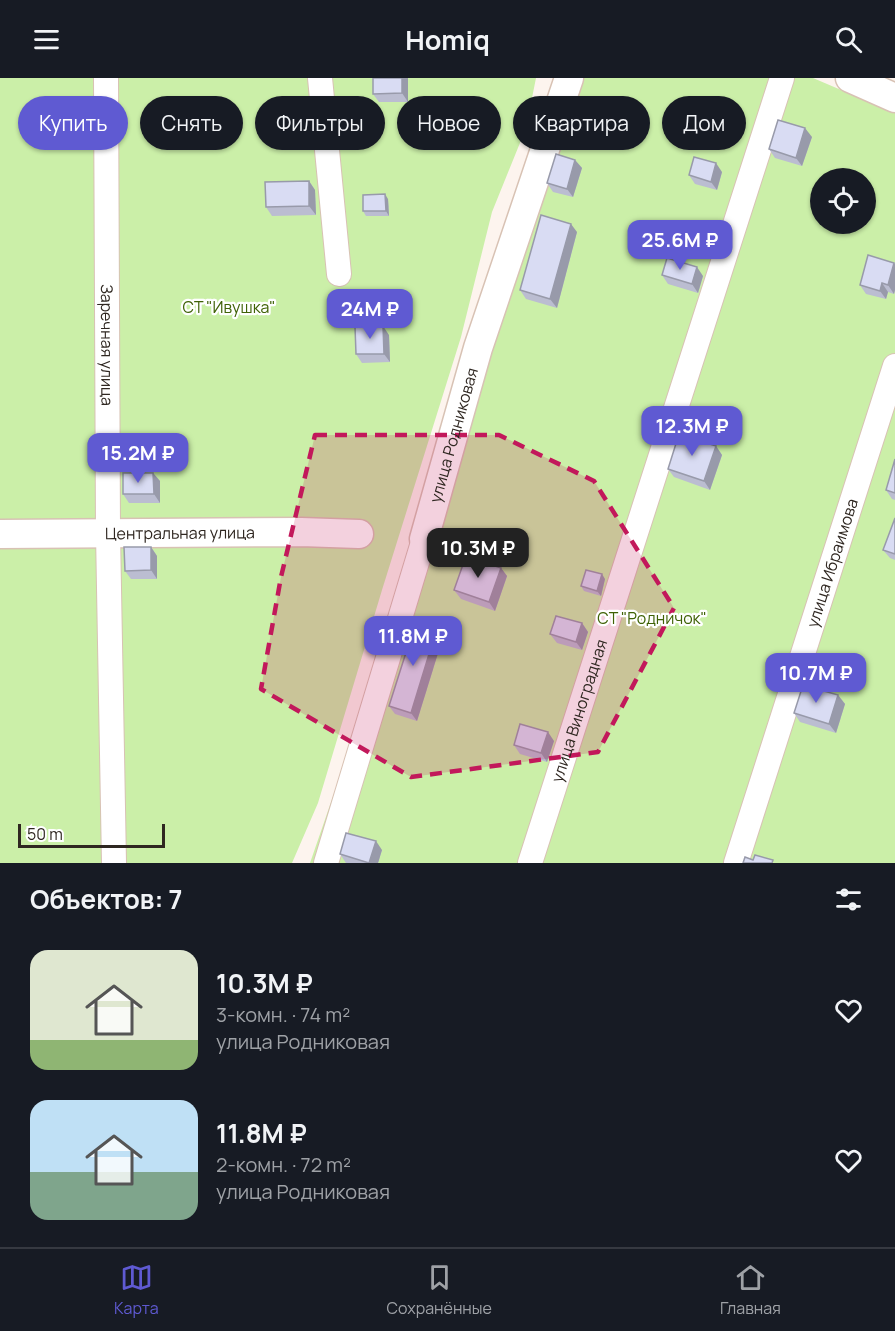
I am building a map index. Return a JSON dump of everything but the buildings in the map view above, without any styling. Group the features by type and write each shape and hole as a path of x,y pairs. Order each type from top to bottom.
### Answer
{"street":[{"name":"Заречная улица","path":"106,78 108,533 114,863"},
{"path":"320,78 339,274"},
{"name":"улица Родниковая","path":"326,863 424,539 478,348 569,78"},
{"name":"улица Виноградная","path":"530,863 782,78"},
{"path":"850,78 895,98"},
{"name":"улица Ибраимова","path":"736,863 895,366"},
{"name":"Центральная улица","path":"0,534 301,532 359,534"}],"highlighted area":[{"path":"315,435 499,435 594,481 674,608 598,752 411,777 261,689 281,577"}],"green space":[{"name":"СТ \"Ивушка\"","path":"0,78 536,78 532,96 513,96 513,150 517,150 492,212 461,337 318,803 292,863 0,863"},
{"name":"СТ \"Родничок\"","path":"578,78 813,78 895,113 895,863 310,863 554,150 650,150 650,96 572,96"}]}
